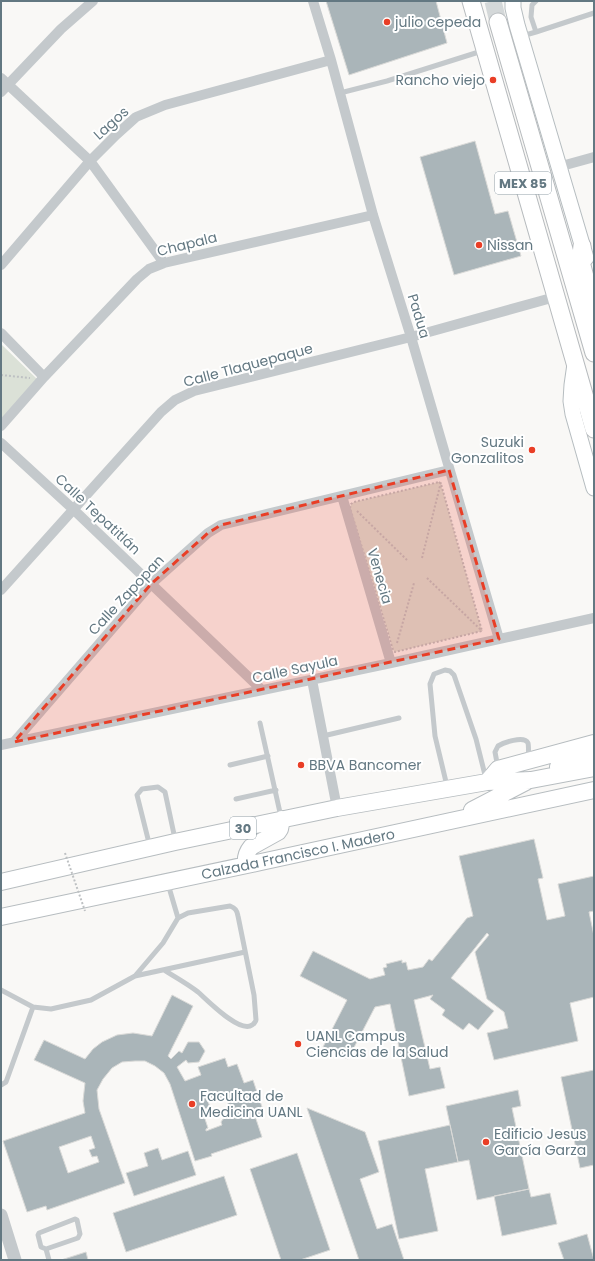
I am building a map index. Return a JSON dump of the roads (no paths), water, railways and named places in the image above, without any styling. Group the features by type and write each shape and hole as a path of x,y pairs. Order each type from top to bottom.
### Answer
{"highway":[{"name":"MEX 85","path":"471,1 594,429"},
{"name":"MEX 85","path":"498,22 594,353"},
{"path":"582,246 580,254 581,262 594,311"}],"main road":[{"path":"513,1 513,8 520,37 558,167 594,282"},
{"path":"575,364 571,401 573,414 594,488"},
{"path":"487,782 498,769 594,743"},
{"path":"455,820 552,769 594,754"},
{"name":"30","path":"1,882 176,842 337,808 487,782 531,780 591,768"},
{"name":"Calzada Francisco I. Madero","path":"1,917 167,881 246,866 594,790"},
{"path":"575,794 594,794"},
{"path":"246,866 245,858 248,850 278,832 282,820"}],"street":[{"path":"93,1 61,29 3,85 90,161 164,263"},
{"name":"Padua","path":"313,1 331,60 373,215 411,337 499,639"},
{"name":"Lagos","path":"1,265 90,161 116,134 136,117 166,105 331,60"},
{"path":"558,167 594,157"},
{"name":"Chapala","path":"1,426 41,378 137,279 149,269 164,263 373,215"},
{"name":"Calle Tlaquepaque","path":"1,590 161,412 175,400 194,391 411,337 555,296"},
{"path":"1,333 41,378"},
{"name":"Calle Tepatitlán","path":"1,442 262,690"},
{"name":"Calle Zapopan","path":"14,742 152,584 208,533 222,525 449,470"},
{"name":"Venecia","path":"342,496 390,663"},
{"name":"Calle Sayula","path":"1,745 312,680 594,618"},
{"path":"312,680 337,808"},
{"path":"1,1215 15,1260"}],"lane":[{"path":"536,1 532,5 532,17 536,32"},
{"path":"520,37 594,13"},
{"path":"340,93 387,81 485,50"},
{"path":"448,788 435,736 430,684 434,674 440,671 450,671 454,675 476,739 487,782"},
{"path":"323,736 399,718"},
{"path":"260,723 282,820"},
{"path":"498,769 495,752 498,746 517,739 527,741 529,760"},
{"path":"230,765 268,756"},
{"path":"150,848 137,795 142,789 158,787 165,792 176,842"},
{"path":"236,799 276,790"},
{"path":"167,881 178,918"},
{"path":"135,976 163,943 178,918 188,914 230,906 237,911 257,1017 256,1020 248,1027 235,1022 220,1012 197,992 164,970"},
{"path":"1,990 33,1007 50,1009 91,1000 135,976 245,952"},
{"path":"1,1085 6,1082 33,1007"},
{"path":"46,1249 78,1238 80,1234 77,1220 72,1220 39,1233 38,1235 41,1247 46,1249 49,1260"}],"tunnel":[{"path":"493,1 498,22"}],"place":[{"name":"julio cepeda","path":"387,22"},
{"name":"Rancho viejo","path":"493,80"},
{"name":"Nissan","path":"479,245"},
{"name":"Suzuki Gonzalitos","path":"532,450"},
{"name":"BBVA Bancomer","path":"301,765"},
{"name":"UANL Campus Ciencias de la Salud","path":"298,1044"},
{"name":"Facultad de Medicina UANL","path":"192,1104"},
{"name":"Edificio Jesus García Garza","path":"486,1142"}]}
